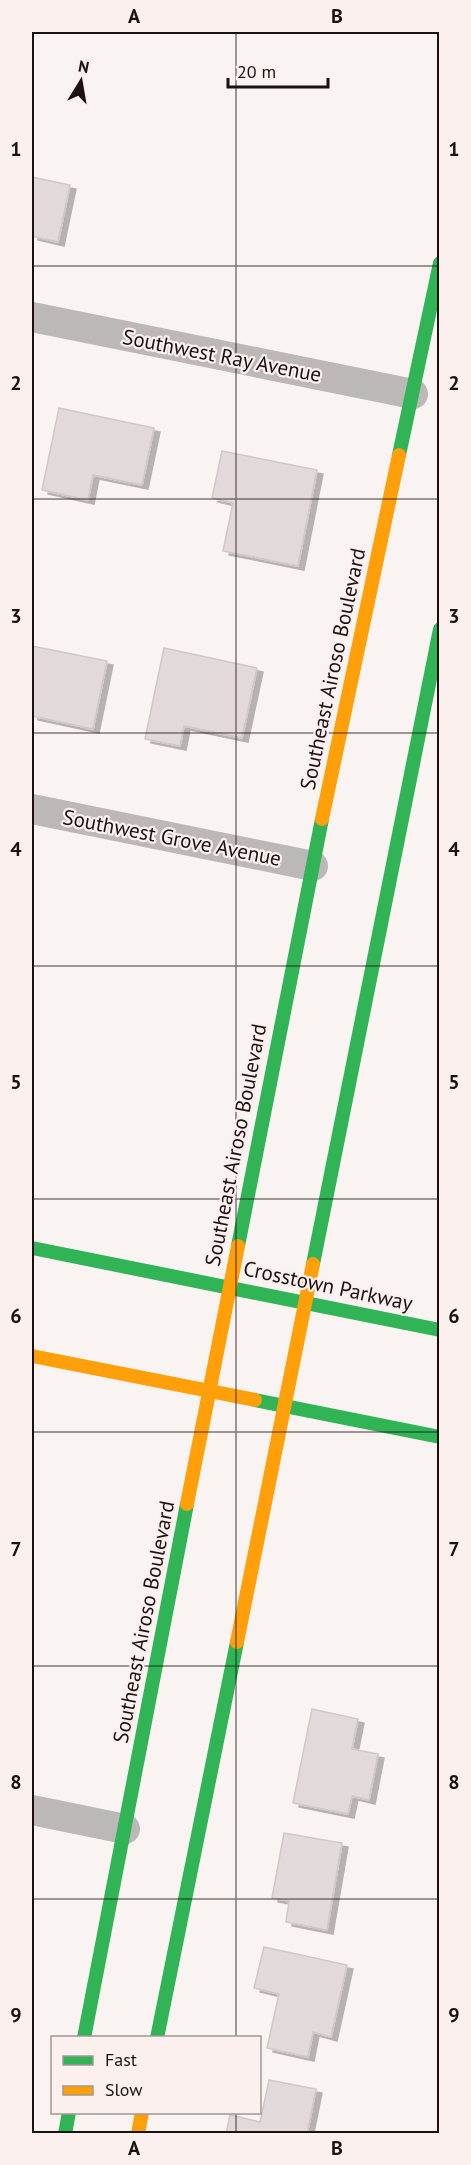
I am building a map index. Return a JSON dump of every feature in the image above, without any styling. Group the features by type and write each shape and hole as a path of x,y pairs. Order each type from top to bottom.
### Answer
{"main road":[{"name":"Southeast Airoso Boulevard","path":"84,2036 313,866 440,263"},
{"path":"157,2036 440,628"},
{"name":"Crosstown Parkway","path":"32,1248 440,1330"},
{"path":"32,1356 440,1437"},
{"path":"64,2133 69,2114"},
{"path":"138,2133 142,2114"}],"street":[{"name":"Southwest Ray Avenue","path":"32,317 413,394"},
{"name":"Southwest Grove Avenue","path":"32,809 313,866"},
{"path":"32,1810 125,1829"}],"building":[{"path":"32,177 70,185 58,242 32,236"},
{"path":"59,408 154,428 142,485 93,475 88,500 42,490"},
{"path":"222,451 317,470 298,566 223,551 233,503 212,498"},
{"path":"32,646 107,661 93,729 32,716"},
{"path":"164,648 257,668 242,738 184,726 180,746 145,739"},
{"path":"312,1709 358,1719 352,1749 378,1754 369,1800 352,1796 348,1814 293,1803"},
{"path":"284,1833 342,1843 327,1930 286,1922 289,1901 272,1898"},
{"path":"264,1947 347,1965 331,2037 313,2032 308,2057 267,2048 279,1994 254,1988"},
{"path":"269,2080 316,2089 307,2134 226,2134 230,2115 260,2122"}],"traffic: fast":[{"path":"399,455 440,263"},
{"path":"313,1264 440,629"},
{"path":"238,1246 322,819"},
{"path":"32,1248 440,1330"},
{"path":"255,1400 440,1437"},
{"path":"84,2036 187,1504"},
{"path":"157,2036 237,1642"},
{"path":"65,2134 69,2114"}],"traffic: slow":[{"path":"322,819 399,455"},
{"path":"187,1504 238,1246"},
{"path":"237,1642 313,1264"},
{"path":"32,1356 255,1400"},
{"path":"138,2134 142,2114"}]}
